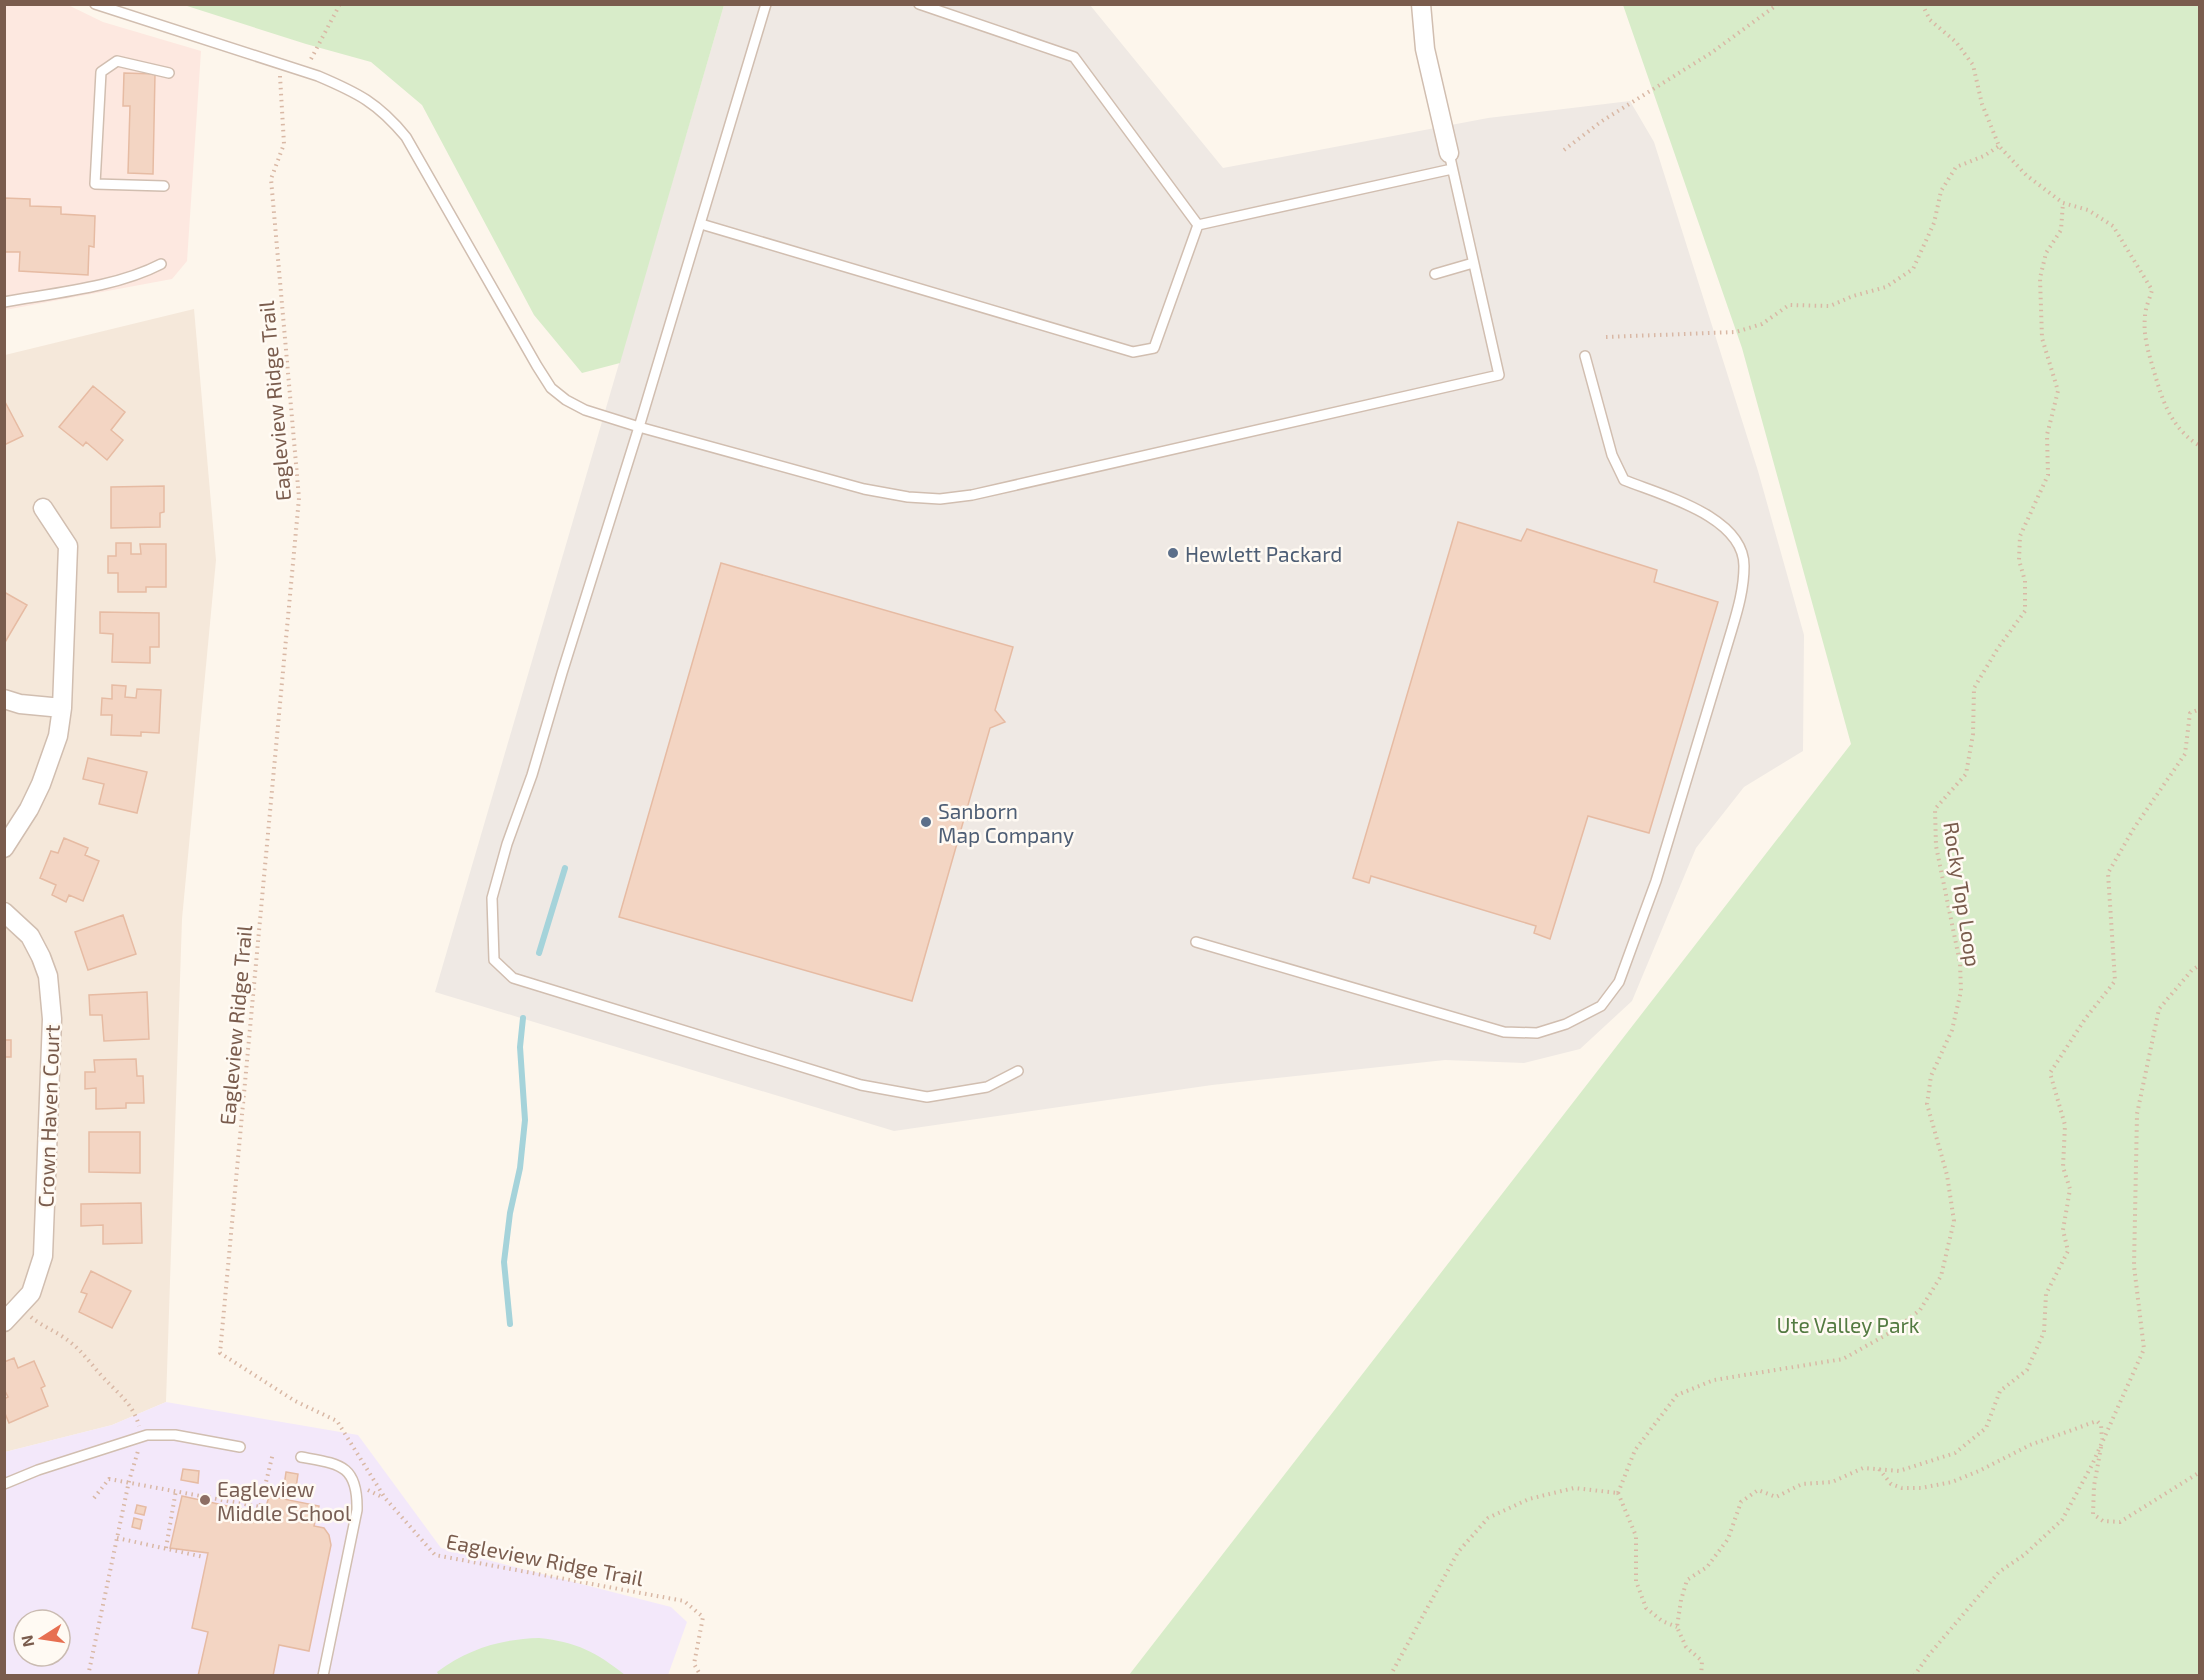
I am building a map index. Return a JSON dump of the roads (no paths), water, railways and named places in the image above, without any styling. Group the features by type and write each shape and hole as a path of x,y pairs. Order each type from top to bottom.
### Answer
{"street":[{"path":"1421,4 1425,49 1450,161"},
{"path":"4,848 29,809 41,784 58,736 62,708 68,546 43,508"},
{"path":"4,699 20,704 62,708"},
{"name":"Crown Haven Court","path":"4,912 30,936 41,957 48,976 52,1019 43,1256 31,1293 4,1322"}],"lane":[{"path":"95,4 304,71 350,90 388,116 406,137 551,388 566,400 585,410 639,428 864,489 908,497 940,499 972,495 1499,375 1450,161 1198,225"},
{"path":"766,4 639,428 561,673 532,775 507,844 492,898 494,960 513,978 861,1085 927,1096 987,1087 1018,1071"},
{"path":"919,4 1074,57 1198,225"},
{"path":"164,186 95,184 101,72 117,61 169,73"},
{"path":"701,224 1133,351 1154,348 1198,225"},
{"path":"1435,274 1473,263"},
{"path":"4,302 90,287 134,276 161,264"},
{"path":"1196,942 1504,1032 1537,1033 1566,1024 1601,1006 1619,982 1656,880 1732,629 1741,596 1744,564 1736,540 1719,522 1693,507 1624,480 1612,455 1585,357"},
{"path":"4,1484 38,1470 142,1437 175,1436 240,1447"},
{"path":"301,1457 337,1464 348,1470 357,1492 357,1509 323,1676"}],"waterway":[{"path":"539,953 565,868"},
{"path":"510,1324 504,1262 510,1213 520,1168 525,1120 520,1047 523,1018"}],"place":[{"name":"Hewlett Packard","path":"1173,553"},
{"name":"Sanborn Map Company","path":"926,822"},
{"name":"Eagleview Middle School","path":"205,1500"}],"park label":[{"name":"Ute Valley Park","path":"1848,1324"}]}
